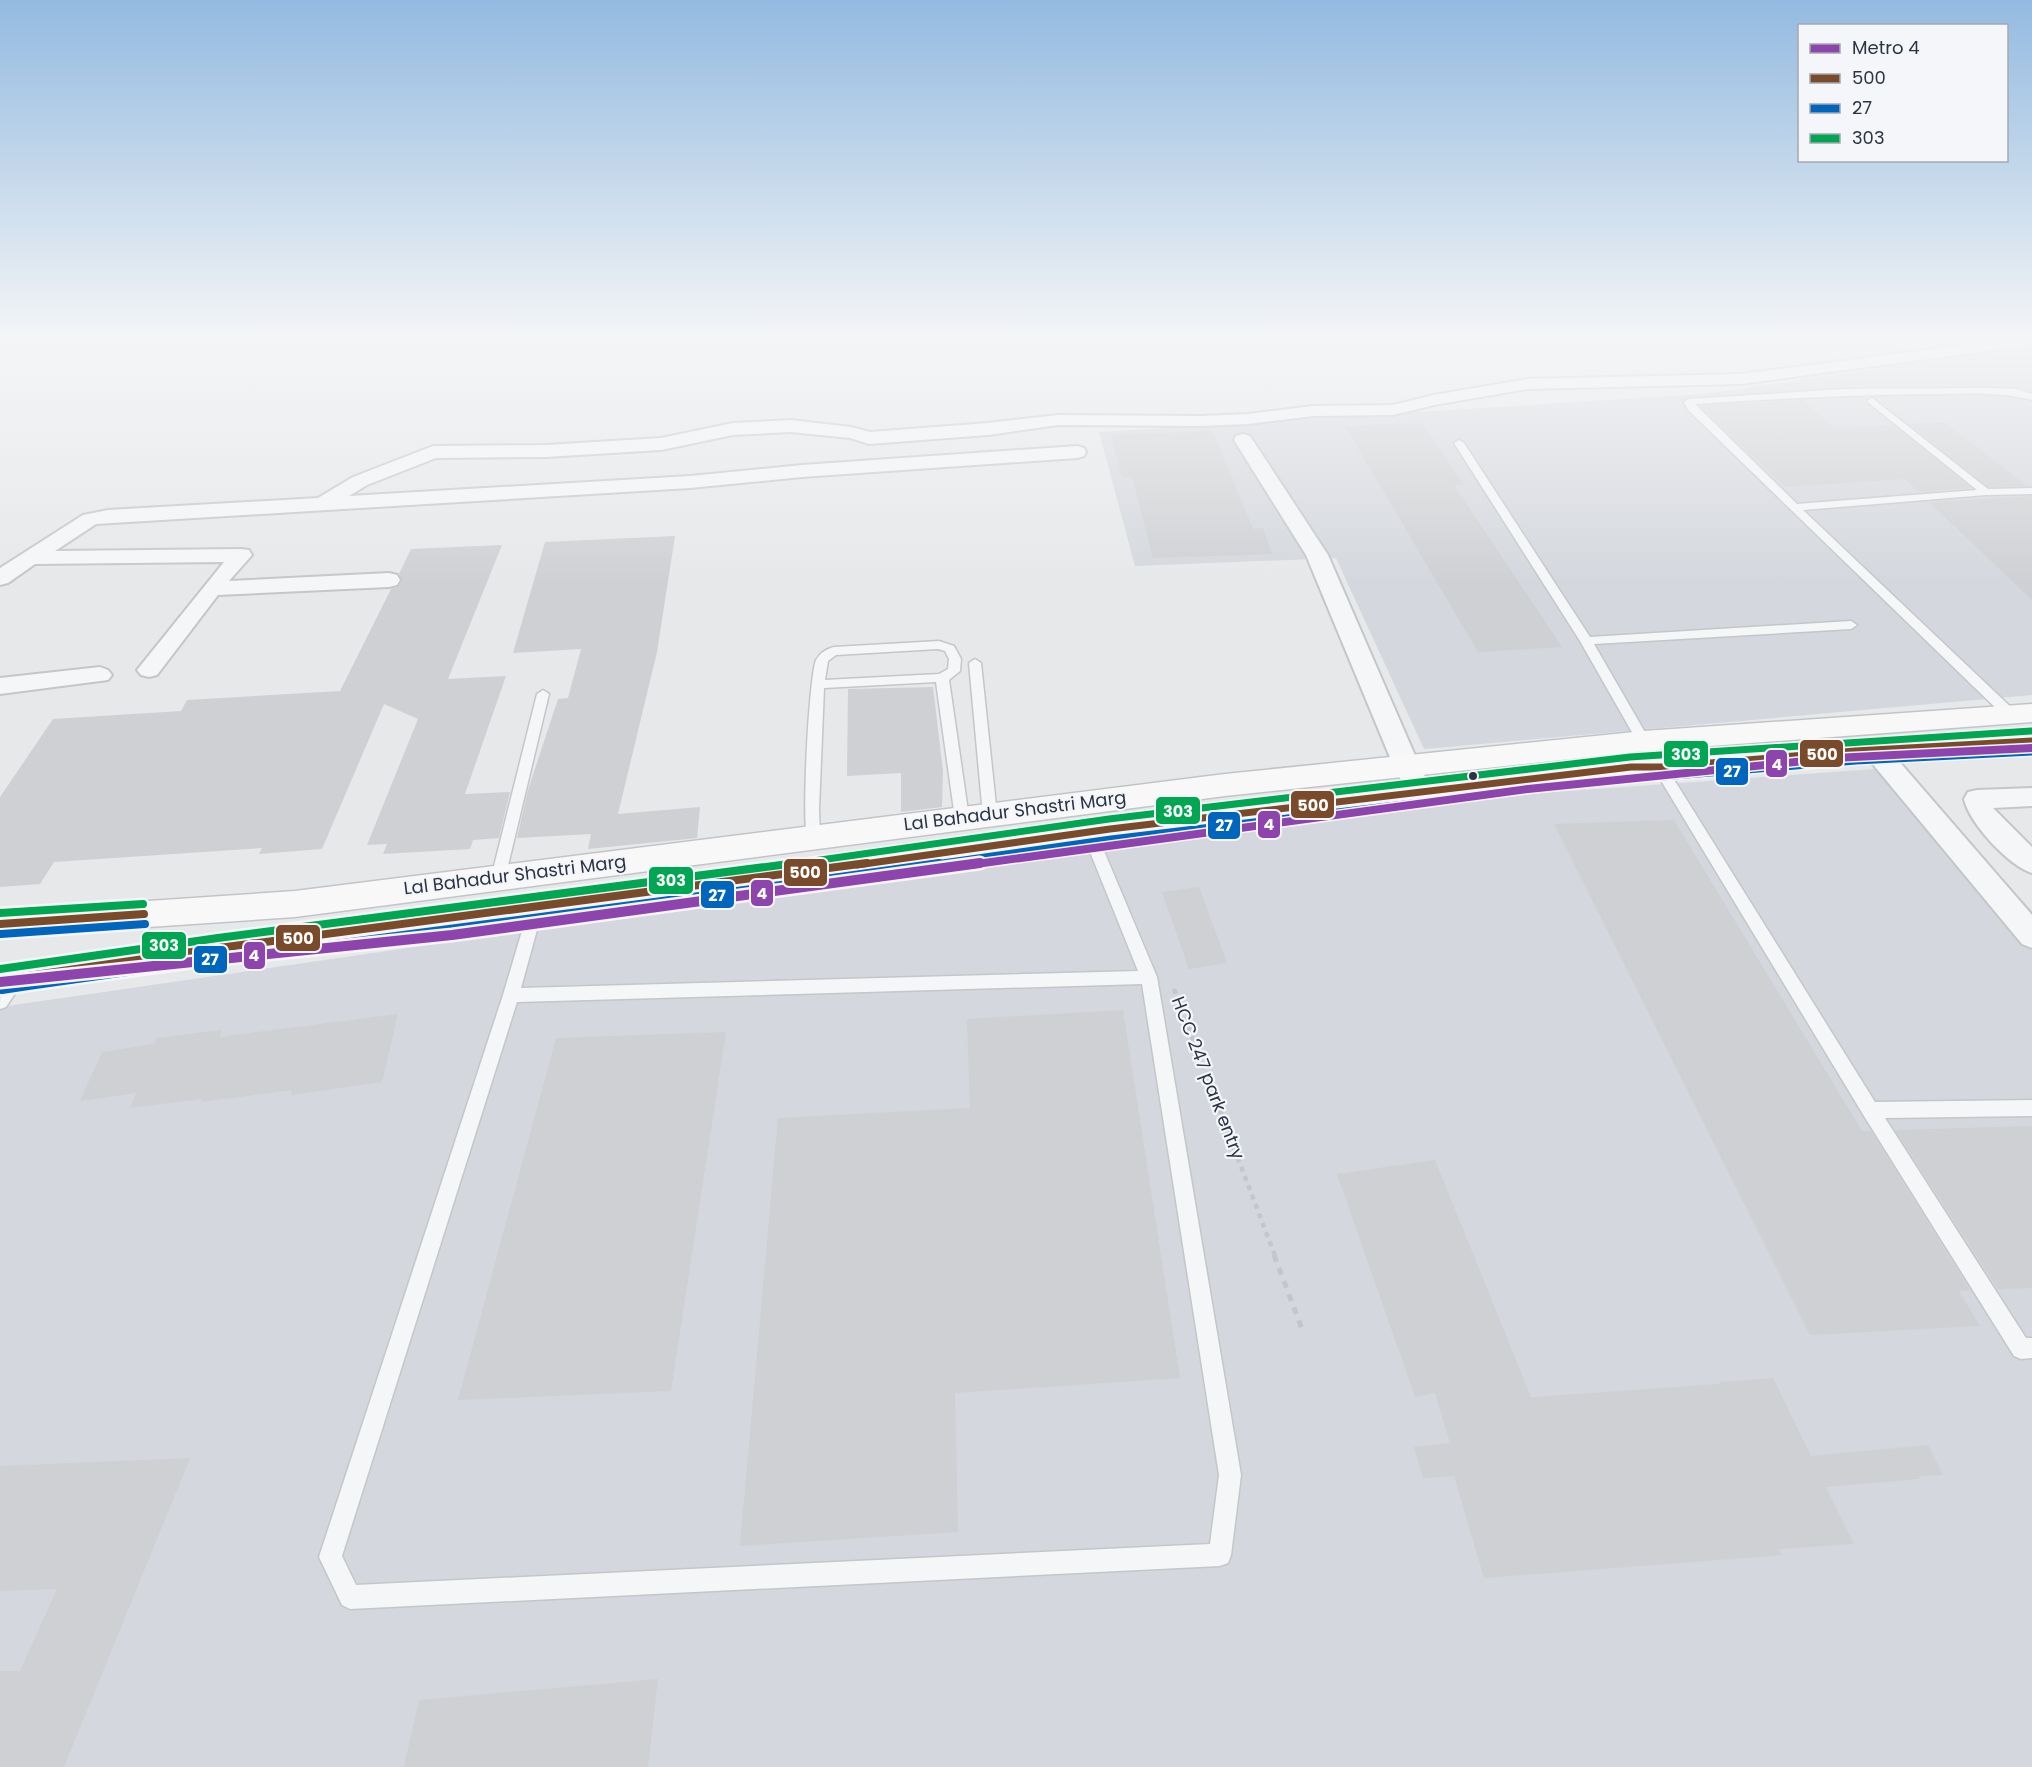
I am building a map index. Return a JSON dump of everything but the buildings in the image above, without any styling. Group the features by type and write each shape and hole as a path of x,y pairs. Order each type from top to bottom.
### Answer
{"main road":[{"name":"Lal Bahadur Shastri Marg","path":"5,988 82,969 219,948 931,855 1089,832 1644,741 2021,714"},
{"name":"Lal Bahadur Shastri Marg","path":"0,924 295,904 1225,784 1414,780 1661,767 1875,750 2032,741"},
{"path":"926,823 931,855"},
{"path":"82,969 113,916"}],"street":[{"path":"323,503 360,481 433,452 546,451 662,444 733,429 791,426 851,433 869,438 988,429 1059,420 1229,418"},
{"path":"1243,440 1317,555 1414,780"},
{"path":"0,578 90,519 108,516 690,483 802,471 1077,453"},
{"path":"30,558 241,555 211,589 149,670"},
{"path":"211,589 389,580"},
{"path":"0,686 100,675"},
{"path":"1875,750 2032,936"},
{"path":"2032,797 1977,799 1977,806 1989,820 2032,863"}],"lane":[{"path":"1702,418 2021,714"},
{"path":"1894,418 1986,492"},
{"path":"1459,443 1586,641 1644,741 1870,1110 2021,1349 2032,1348"},
{"path":"1795,507 1986,492 2032,491"},
{"path":"1586,641 1851,625"},
{"path":"813,837 812,809 818,684 822,661 826,655 834,651 939,645 950,649 955,659 954,670 942,678 818,684"},
{"path":"975,663 976,817"},
{"path":"942,678 976,817"},
{"path":"498,878 543,694"},
{"path":"535,908 511,995 330,1557 350,1597 1220,1555 1230,1475 1149,977 1089,832"},
{"path":"511,995 1149,977"},
{"path":"1870,1110 2032,1108"}],"path":[{"name":"HCC 247 park entry","path":"1172,984 1302,1329"}],"shaded area":[{"path":"1315,418 2032,418 2032,695 1424,749 1336,558 1135,566 1099,432"},
{"path":"1901,767 2032,911 2032,1767 0,1767 0,1007 1142,842 1472,798"}],"metro line":[{"name":"4","path":"0,982 452,935 1528,789 1834,758 2032,748"}],"transit line":[{"name":"303","path":"0,969 218,938 714,875 1109,819 1630,757 2031,731"},
{"name":"500","path":"0,980 219,948 715,885 1110,829 1631,767 1661,767 1855,751 2032,741"},
{"name":"27","path":"2,990 220,958 716,895 1111,839 1632,777 1662,777 1856,761 2032,752"},
{"name":"303","path":"0,913 143,904"},
{"name":"500","path":"0,924 144,914"},
{"name":"27","path":"1,934 145,924"}]}
